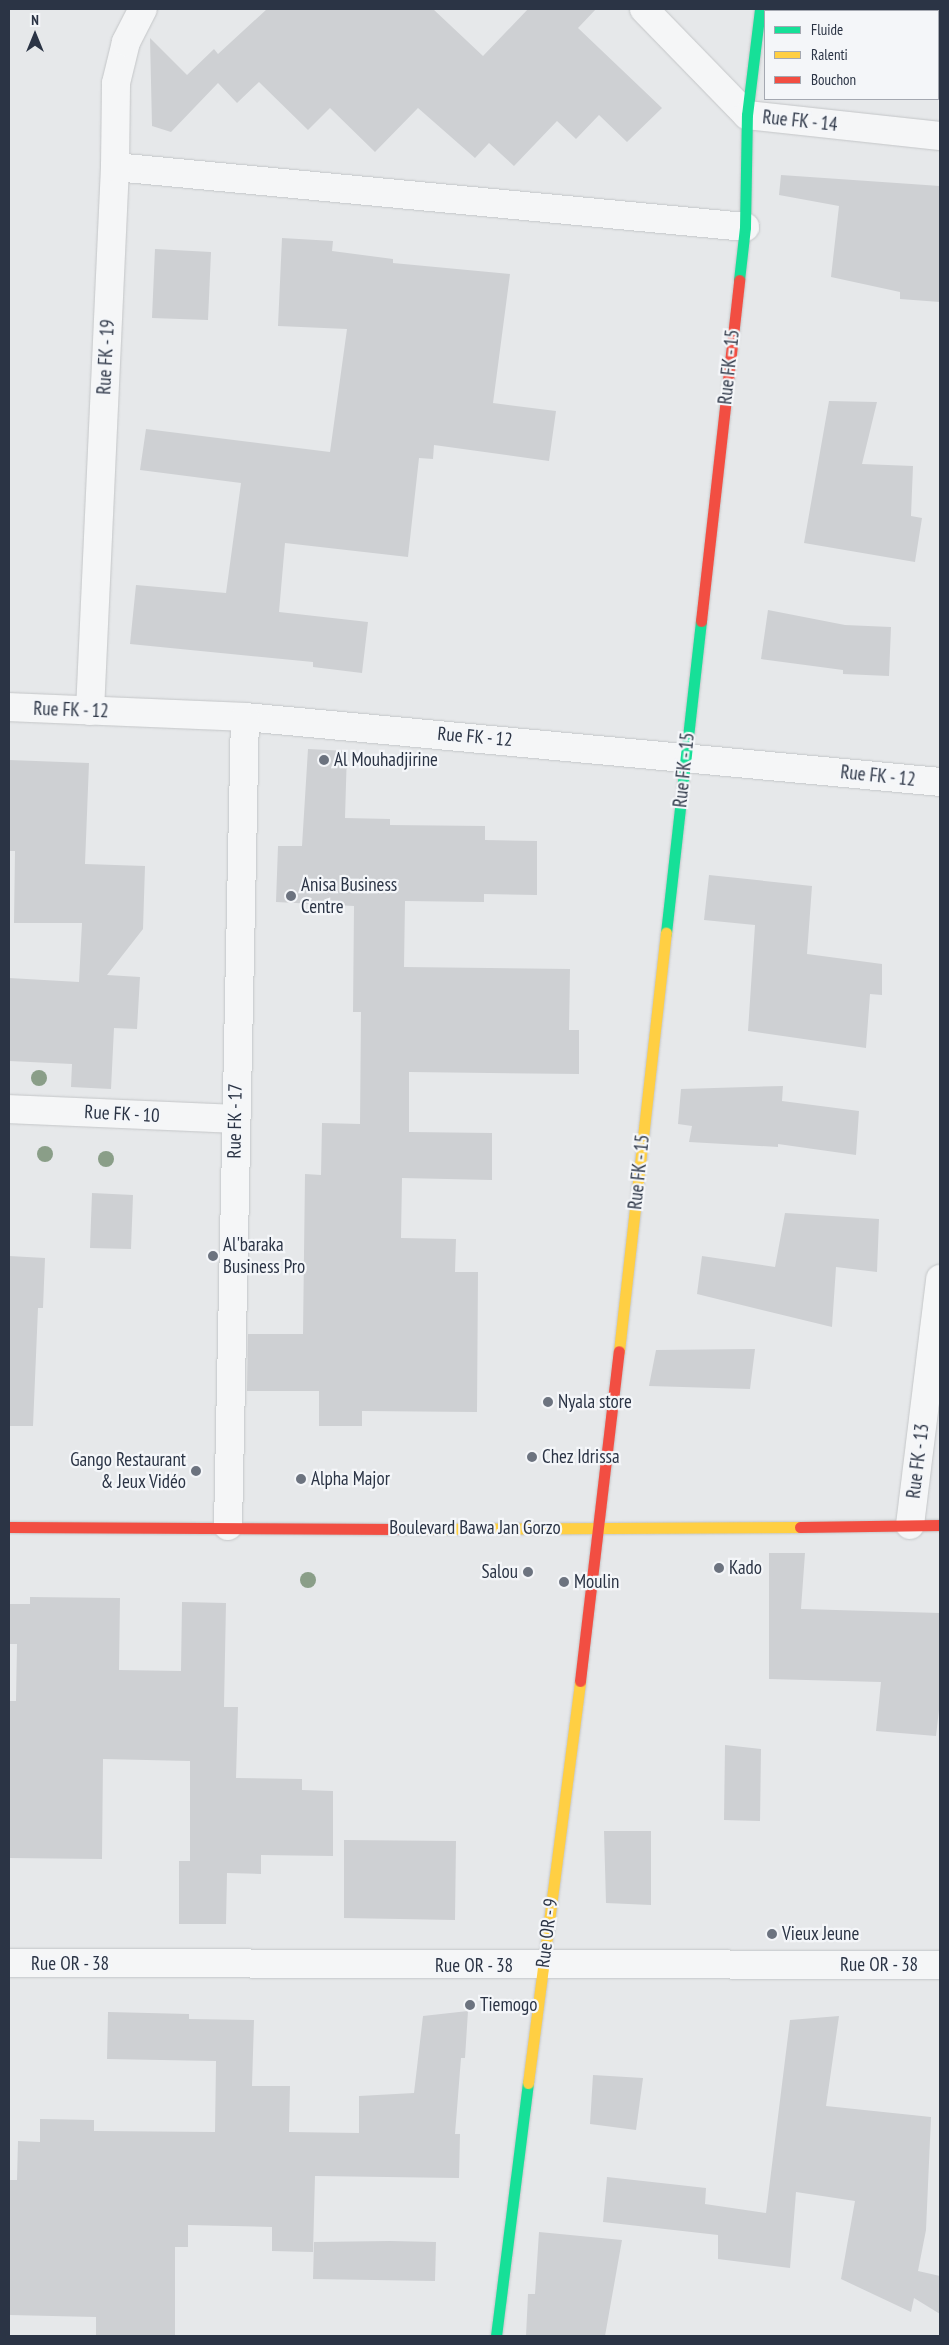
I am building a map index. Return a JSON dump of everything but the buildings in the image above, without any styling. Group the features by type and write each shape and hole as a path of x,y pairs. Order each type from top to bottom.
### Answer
{"street":[{"name":"Rue FK - 19","path":"90,711 115,167 116,83 126,42 143,9"},
{"name":"Rue FK - 14","path":"644,9 746,115 940,136"},
{"name":"Rue FK - 15","path":"599,1530 745,227 746,115 760,9"},
{"path":"115,167 745,227"},
{"name":"Rue FK - 12","path":"9,707 245,717 686,756 940,782"},
{"name":"Rue FK - 17","path":"228,1526 235,1119 245,717"},
{"name":"Rue FK - 10","path":"9,1109 235,1119"},
{"name":"Rue FK - 13","path":"910,1525 940,1279"},
{"name":"Boulevard Bawa Jan Gorzo","path":"9,1527 228,1526 599,1530 940,1525"},
{"name":"Rue OR - 9","path":"496,2336 599,1530"},
{"name":"Rue OR - 38","path":"9,1963 543,1967 940,1965"}],"traffic: fast":[{"path":"739,280 745,227 747,115 760,9"},
{"path":"666,933 701,621"},
{"path":"496,2336 528,2083"}],"traffic: slow":[{"path":"619,1351 666,933"},
{"path":"401,1529 800,1527"},
{"path":"528,2083 580,1681"}],"traffic: jam":[{"path":"701,621 739,280"},
{"path":"580,1681 619,1351"},
{"path":"800,1527 940,1525"},
{"path":"9,1527 401,1529"}],"place":[{"name":"Al Mouhadjirine","path":"324,760"},
{"name":"Anisa Business Centre","path":"291,896"},
{"name":"Al'baraka Business Pro","path":"213,1256"},
{"name":"Nyala store","path":"548,1402"},
{"name":"Chez Idrissa","path":"532,1457"},
{"name":"Gango Restaurant & Jeux Vidéo","path":"196,1471"},
{"name":"Alpha Major","path":"301,1479"},
{"name":"Kado","path":"719,1568"},
{"name":"Salou","path":"528,1572"},
{"name":"Moulin","path":"564,1582"},
{"name":"Vieux Jeune","path":"772,1934"},
{"name":"Tiemogo","path":"470,2005"}]}
